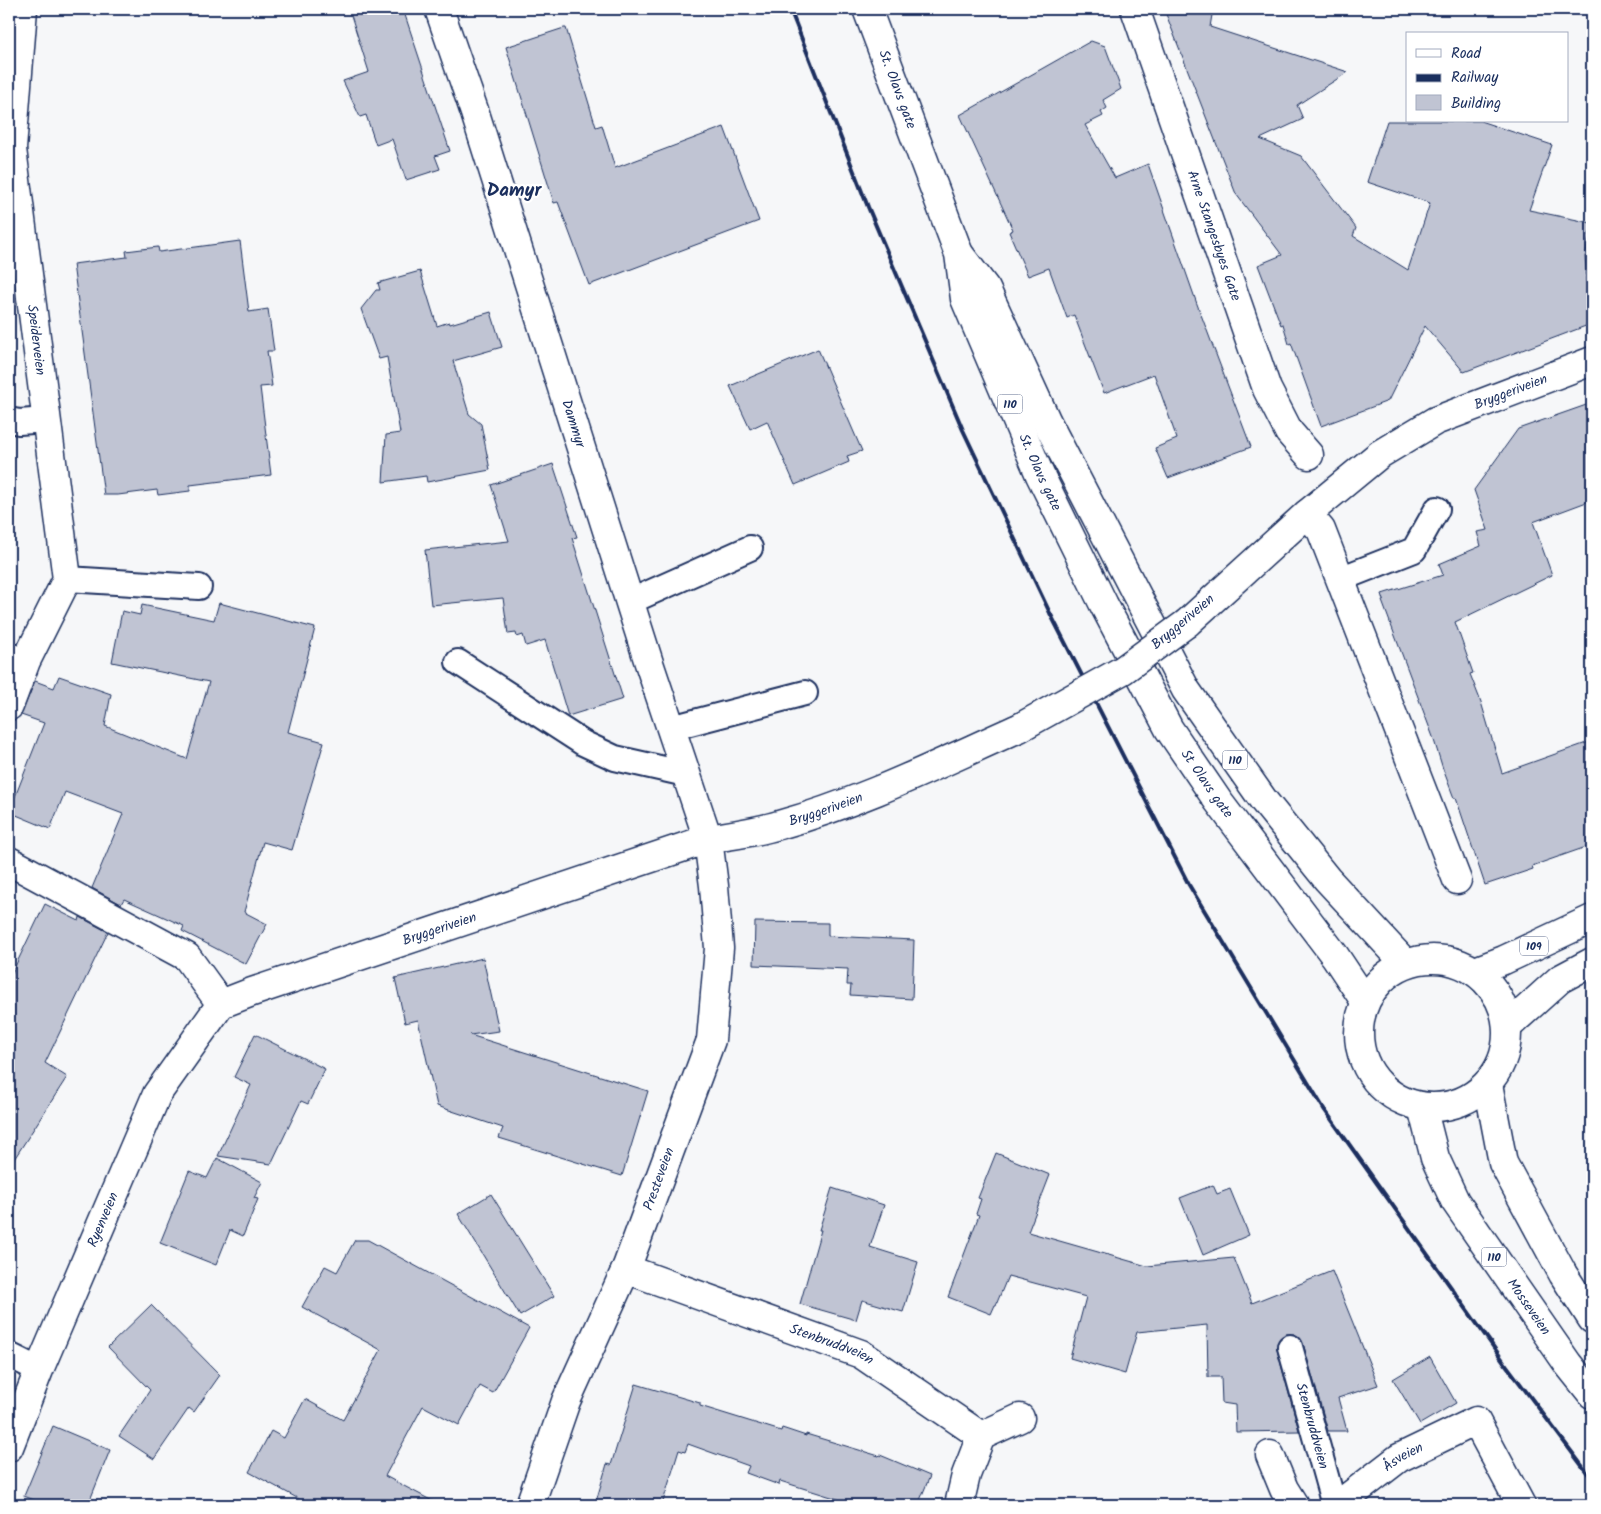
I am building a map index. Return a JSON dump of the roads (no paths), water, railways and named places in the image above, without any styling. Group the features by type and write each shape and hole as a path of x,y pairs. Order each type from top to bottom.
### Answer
{"main road":[{"name":"Speiderveien","path":"23,9 12,149 67,579"},
{"name":"Dammyr","path":"439,9 478,122 629,602 708,839"},
{"name":"St. Olavs gate","path":"867,9 960,254 965,299 1040,474 1076,548"},
{"name":"Arne Stangesbyes Gate","path":"1135,9 1267,389 1289,432 1309,455"},
{"name":"St. Olavs gate","path":"960,254 986,288 1047,422 1186,690 1264,801 1327,879 1405,963"},
{"name":"Bryggeriveien","path":"221,1004 708,839 779,825 845,803 884,788 1019,728 1123,670 1187,623 1307,514 1380,454 1435,421 1592,361"},
{"path":"1307,514 1321,530 1458,880"},
{"name":"St Olavs gate","path":"1076,548 1169,729 1218,800 1336,956 1365,1001"},
{"path":"9,706 17,658 67,579"},
{"name":"Presteveien","path":"530,1505 566,1401 626,1269 711,1040 719,948 708,839"},
{"path":"9,861 187,957 221,1004"},
{"name":"109","path":"1474,971 1504,960 1592,919"},
{"path":"1439,957 1474,971 1497,992 1508,1026 1504,1059 1488,1084 1458,1104 1422,1107 1392,1096 1381,1087 1365,1066 1358,1036 1365,1001 1379,980 1405,963 1439,957"},
{"path":"1508,1026 1560,979 1592,962"},
{"name":"Ryenveien","path":"9,1447 39,1370 156,1094 221,1004"},
{"path":"1488,1084 1503,1163 1563,1274 1592,1319"},
{"name":"Mosseveien","path":"1422,1107 1435,1158 1455,1201 1568,1364 1592,1394"},
{"name":"Stenbruddveien","path":"626,1269 861,1354 981,1436"},
{"path":"959,1505 966,1475 981,1436 1020,1418"},
{"name":"Åsveien","path":"1338,1505 1400,1458 1476,1421 1521,1505"},
{"path":"1270,1455 1284,1490 1294,1505"}],"lane":[{"path":"9,420 18,422 47,420"},
{"path":"1340,578 1414,550 1437,509"},
{"path":"629,602 750,548"},
{"path":"67,579 199,587"},
{"path":"458,662 583,742 615,758 686,774"},
{"path":"671,728 805,693"},
{"name":"Stenbruddveien","path":"1290,1347 1334,1505"},
{"path":"9,1355 39,1370"}],"railway":[{"path":"790,9 868,207 963,430 1050,613 1189,885 1324,1109 1507,1366 1592,1479"}],"district":[{"name":"Damyr","path":"514,191"}]}
